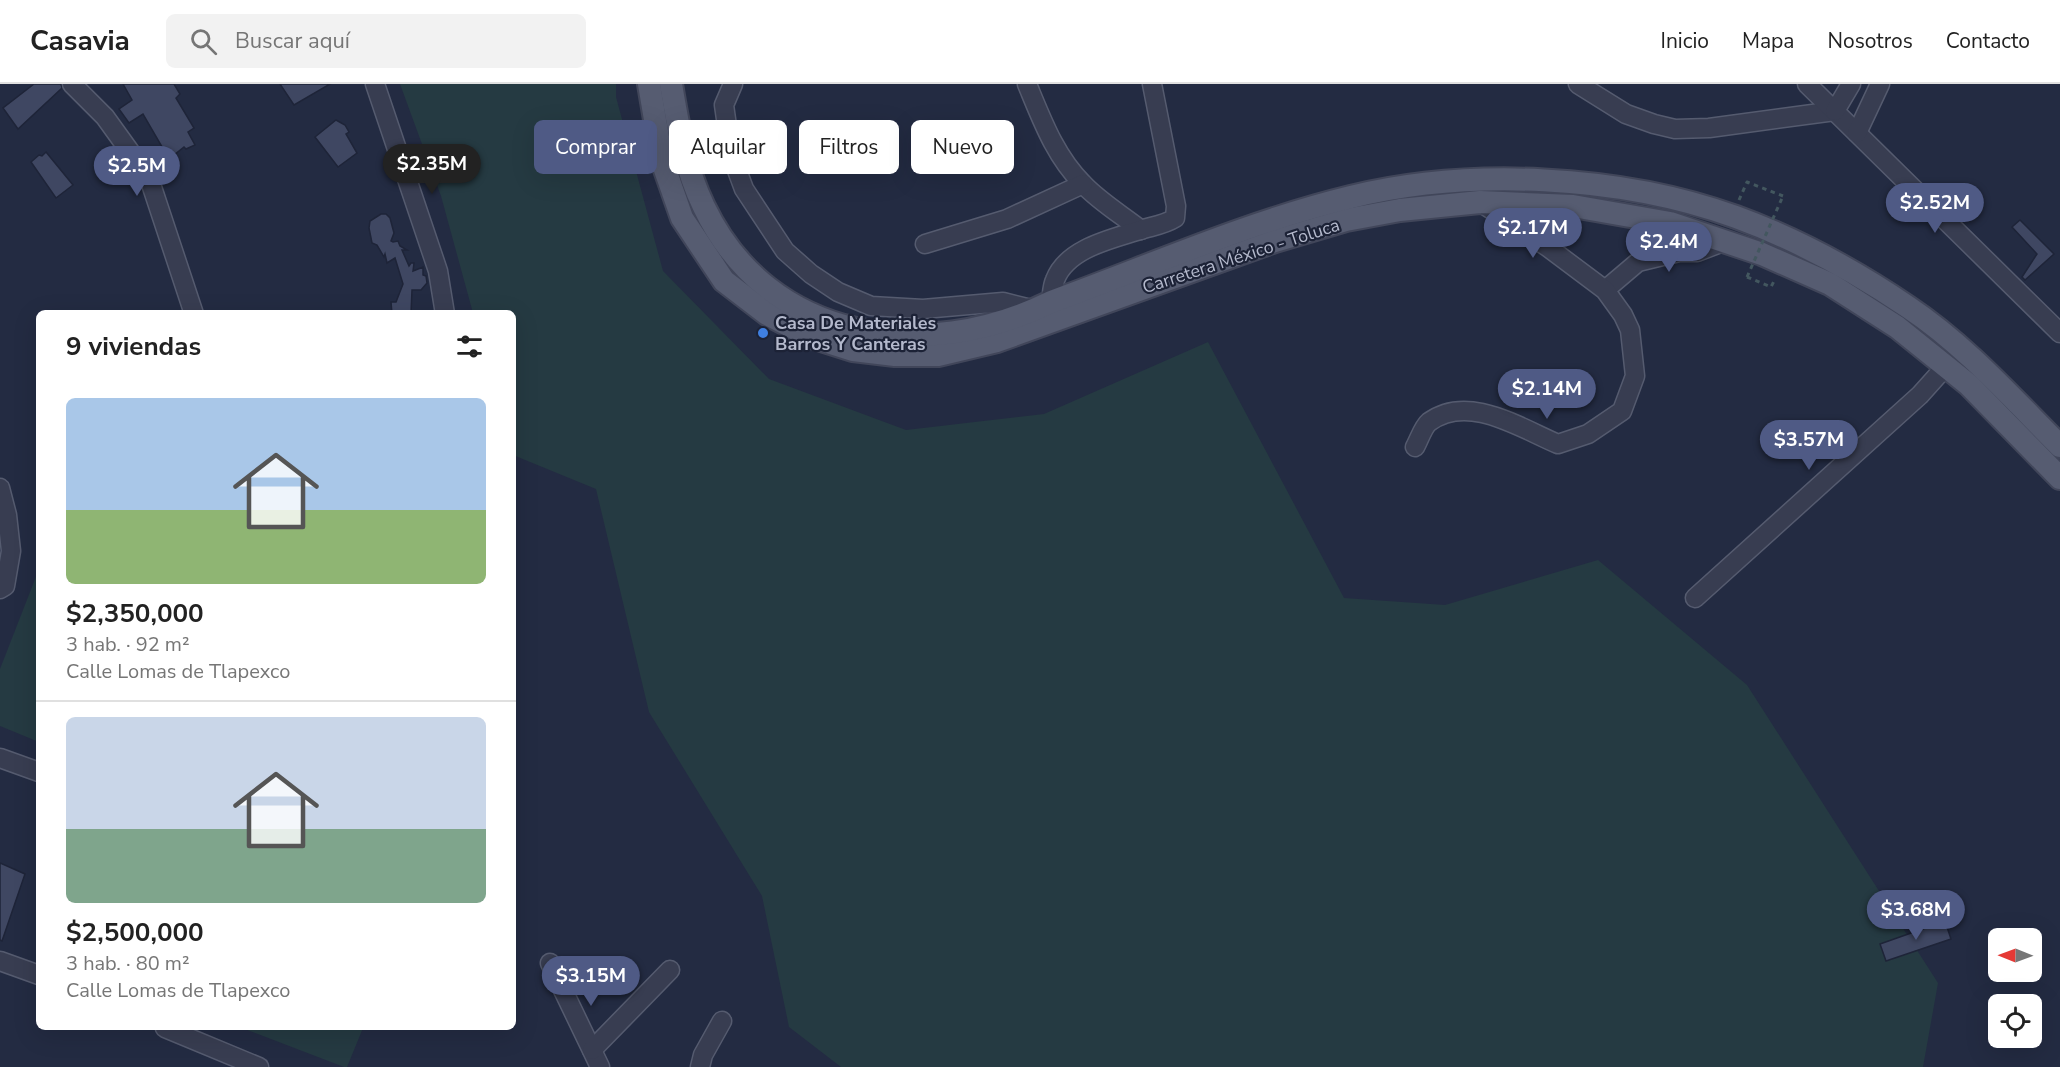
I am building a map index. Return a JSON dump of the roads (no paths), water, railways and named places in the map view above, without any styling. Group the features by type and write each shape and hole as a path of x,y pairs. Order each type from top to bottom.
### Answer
{"main road":[{"name":"Carretera México - Toluca","path":"649,84 662,161 682,218 724,281 767,314 808,336 853,350 895,355 939,355 997,340 1275,241 1326,226 1400,210 1480,202 1573,206 1670,223 1762,254 1830,284 1897,327 1969,385 2060,478"},
{"name":"Carretera México - Toluca","path":"672,84 682,148 704,207 733,253 776,295 826,321 856,330 883,335 911,336 994,324 1260,224 1353,196 1407,186 1453,181 1510,179 1614,188 1657,196 1733,216 1778,234 1858,275 1910,308 1980,365 2060,446"}],"street":[{"path":"72,84 105,117 149,178 193,310"},
{"path":"375,84 438,271 445,310"},
{"path":"733,84 724,105 731,154 744,189 784,251 811,274 838,292 871,306 923,309 1004,302 1043,306 1055,279 1066,263 1083,250 1165,224 1175,218 1176,206 1152,84"},
{"path":"1027,84 1052,142 1083,184 1141,230"},
{"path":"1578,84 1626,114 1676,129 1709,128 1835,111"},
{"path":"1807,84 2060,333"},
{"path":"1835,111 1851,84"},
{"path":"1857,133 1880,84"},
{"path":"926,244 1007,219 1083,184"},
{"path":"1415,447 1428,423 1457,410 1486,413 1558,444 1588,434 1622,411 1635,376 1630,330 1623,315 1605,290 1549,248 1480,202"},
{"path":"1605,290 1638,262 1679,252 1697,252 1723,242"},
{"path":"1695,598 1920,395 1946,366"},
{"path":"0,488 7,515 10,551 2,588"},
{"path":"0,758 36,771"},
{"path":"0,961 36,974"},
{"path":"550,963 600,1067"},
{"path":"592,1050 670,970"},
{"path":"700,1067 703,1055 722,1022"},
{"path":"176,1030 259,1067"}],"place":[{"name":"Casa De Materiales Barros Y Canteras","path":"763,333"}]}
